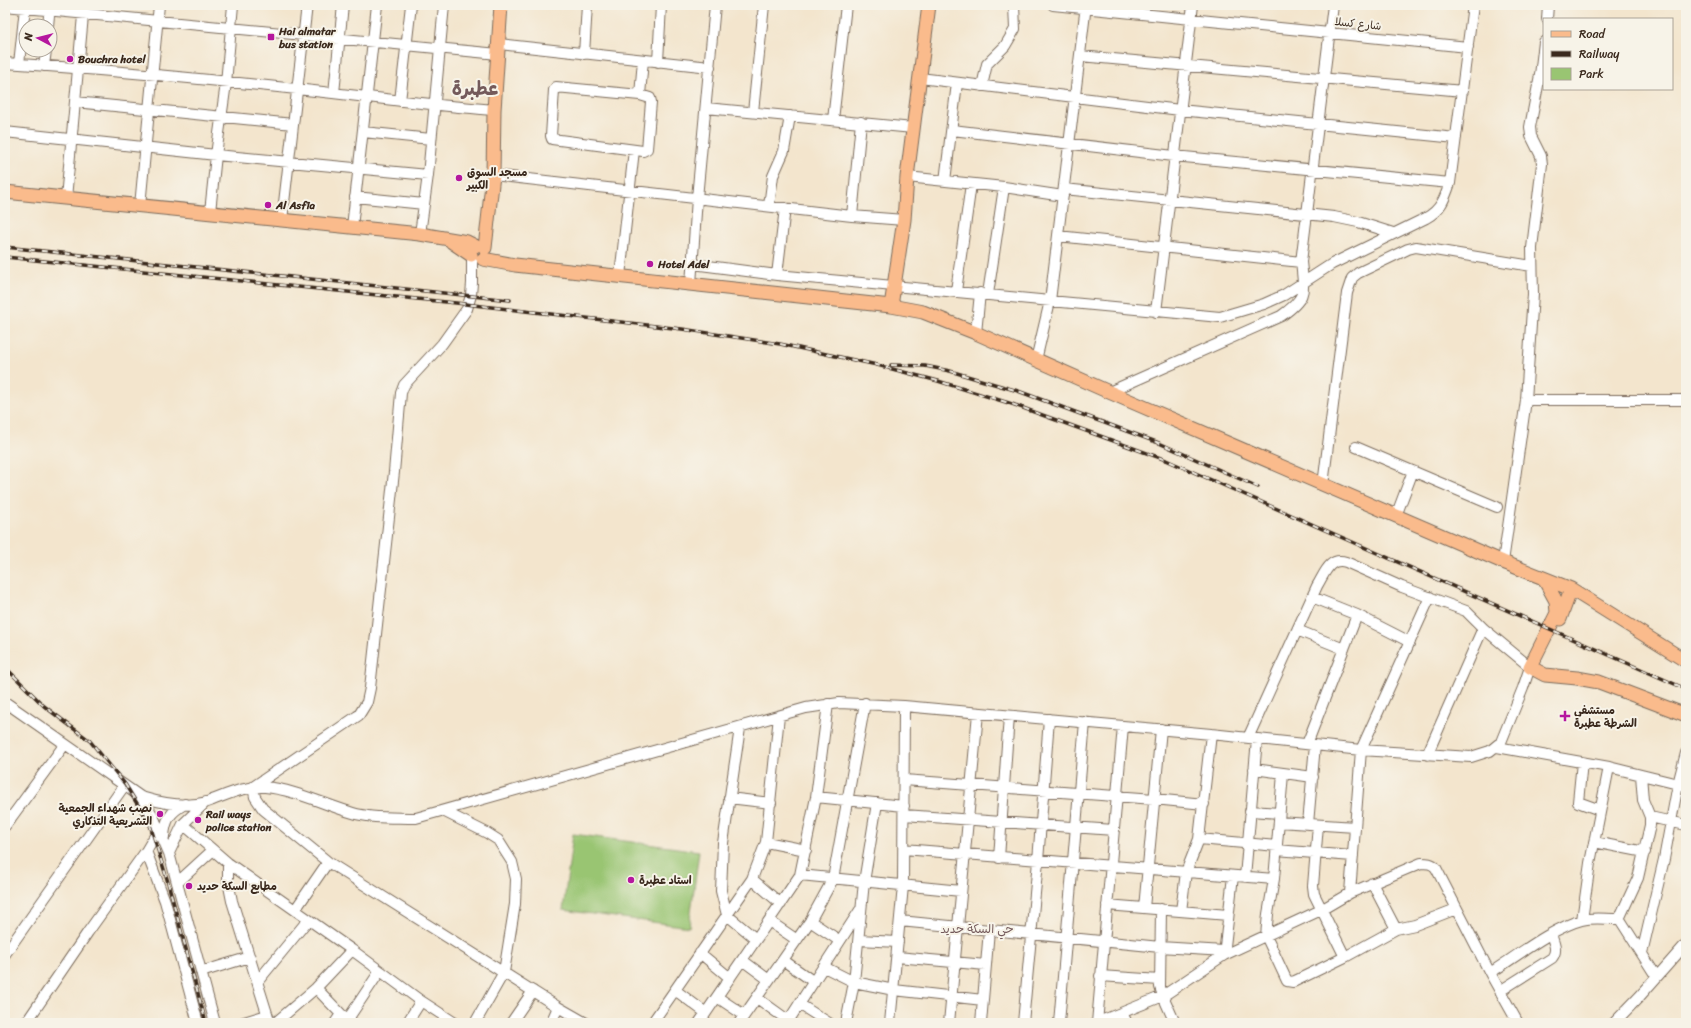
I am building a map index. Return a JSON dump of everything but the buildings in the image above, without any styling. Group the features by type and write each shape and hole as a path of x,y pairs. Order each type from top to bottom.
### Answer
{"main road":[{"path":"479,252 487,222 493,174 494,110 501,5"},
{"path":"891,306 904,220 907,177 929,5"},
{"path":"5,192 420,234 449,240 501,263 891,306 923,312 976,333 1503,562 1544,579 1571,588 1686,661"},
{"path":"1533,669 1556,613 1556,601 1544,579"},
{"path":"1533,669 1558,625 1571,588"},
{"path":"1533,669 1552,676 1599,682 1686,715"}],"street":[{"path":"140,206 158,5"},
{"path":"210,212 226,83 233,5"},
{"path":"282,220 307,5"},
{"path":"334,94 343,5"},
{"path":"352,227 378,5"},
{"path":"400,101 411,5"},
{"path":"420,234 428,175 444,5"},
{"path":"584,54 587,5"},
{"path":"658,62 661,5"},
{"path":"691,284 697,198 715,5"},
{"path":"753,112 764,5"},
{"path":"833,120 846,5"},
{"path":"982,86 986,64 1005,46 1015,29 1014,5"},
{"name":"شارع كسلا","path":"1053,5 1086,7 1191,20 1468,47"},
{"path":"1156,312 1193,5"},
{"path":"1109,392 1281,316 1301,300 1303,294 1303,283 1301,262 1319,124 1332,5"},
{"path":"693,264 777,275 894,287 956,291 1156,312 1224,317 1264,304 1303,283 1332,264 1435,212 1444,201 1450,183 1473,5"},
{"path":"1547,18 1548,5"},
{"path":"5,6 25,8 84,9 157,21 373,43 440,48 498,49 584,54 710,67"},
{"path":"1036,360 1050,301 1086,7"},
{"path":"19,64 25,8"},
{"path":"49,18 50,8"},
{"path":"66,198 84,9"},
{"path":"1503,562 1526,400 1533,294 1532,266 1534,228 1542,164 1541,156 1531,136 1530,127 1543,50"},
{"path":"1080,56 1463,91"},
{"path":"44,66 45,58"},
{"path":"640,95 643,60"},
{"path":"5,63 226,83 494,110"},
{"path":"920,78 1180,110 1456,138"},
{"path":"945,181 957,83"},
{"path":"558,87 647,96 651,100 648,147 646,151 634,150 552,139 554,90 558,87"},
{"path":"75,102 294,124"},
{"path":"706,108 913,128"},
{"path":"769,206 773,176 784,151 790,116"},
{"path":"852,216 860,122"},
{"path":"952,130 1174,156 1450,183"},
{"path":"5,132 146,146 216,155 428,175"},
{"path":"363,132 431,139"},
{"path":"620,276 634,150"},
{"path":"493,174 852,216 904,220"},
{"path":"907,177 1063,192 1169,199 1334,217 1358,222 1392,233"},
{"path":"956,291 971,184"},
{"path":"976,333 1004,187"},
{"path":"355,197 424,204"},
{"path":"777,275 784,208"},
{"path":"1058,236 1163,246 1301,262"},
{"path":"1324,485 1347,293 1352,278 1358,273 1408,248 1416,247 1532,266"},
{"path":"253,787 360,715 367,702 371,681 394,472 401,393 404,384 442,344 467,309 479,252"},
{"path":"1526,400 1686,400"},
{"path":"1356,447 1497,506"},
{"path":"1396,516 1413,471"},
{"path":"6,705 65,744 140,797 170,804 187,804 206,802 241,789 266,787 287,792 354,814 416,818 740,728 806,708 828,704 865,703 904,706 1161,729 1252,738 1311,744 1361,750 1471,757 1490,751 1497,746 1504,737 1523,688 1533,669 1483,628 1466,611 1402,587 1339,560 1334,561 1328,568 1312,597 1252,738 1254,769 1245,877"},
{"path":"1312,597 1357,615 1410,642"},
{"path":"1350,893 1361,750 1430,598"},
{"path":"1346,957 1314,894 1315,853 1311,744 1357,615"},
{"path":"1427,755 1483,628"},
{"path":"1297,630 1344,649"},
{"path":"717,997 742,1019 810,921 833,879 865,703"},
{"path":"699,1023 800,875 816,797 828,704"},
{"path":"890,1023 903,886 904,706"},
{"path":"949,1023 978,713"},
{"path":"652,1023 752,879 766,842 779,716"},
{"path":"999,858 1009,716"},
{"path":"1023,1023 1049,719"},
{"path":"1059,1023 1085,722"},
{"path":"1123,726 1097,1023 1162,996 1224,954 1321,910 1350,893 1421,863 1430,864 1436,868 1456,909 1518,1023"},
{"path":"740,728 723,843 720,877 721,891 727,915 756,939"},
{"path":"1144,908 1161,729"},
{"path":"1181,911 1186,872 1199,839 1211,734"},
{"path":"5,826 65,744"},
{"path":"1497,746 1582,762 1682,785"},
{"path":"1642,953 1664,859 1670,822 1682,785 1686,753"},
{"path":"1582,762 1578,802 1600,810"},
{"path":"1582,920 1594,842 1609,768"},
{"path":"1254,769 1312,777"},
{"path":"1283,774 1274,879 1266,936 1285,979 1290,982 1346,957 1396,929 1415,925 1456,909"},
{"path":"1619,919 1635,888 1645,852 1650,817 1644,800 1641,775"},
{"path":"904,780 1204,804"},
{"path":"5,954 124,786"},
{"path":"253,787 256,797 263,809 328,862 558,1007 586,1023"},
{"path":"140,797 164,838 169,853 215,1023"},
{"path":"816,797 876,803 904,811 968,820 1114,830"},
{"path":"729,798 771,803"},
{"path":"169,853 183,824 206,802"},
{"path":"846,1023 854,982 864,882 876,803"},
{"path":"164,838 164,827 170,814 187,804"},
{"path":"443,811 498,840 512,862 516,879 516,890 504,972 475,1023"},
{"path":"1250,811 1313,824 1355,827"},
{"path":"1650,817 1686,825"},
{"path":"183,824 228,862 352,950 380,972 455,1023"},
{"path":"26,1023 88,932 146,851 159,829"},
{"path":"1199,839 1353,856"},
{"path":"766,842 806,850"},
{"path":"1594,842 1645,852"},
{"path":"904,849 999,858 1147,868 1274,879"},
{"path":"177,883 213,850"},
{"path":"146,851 165,901 198,1023"},
{"path":"228,862 228,881 232,901 258,981 268,1019 241,1023"},
{"path":"296,910 328,862"},
{"path":"800,875 961,891"},
{"path":"1224,954 1233,876"},
{"path":"752,879 781,904"},
{"path":"1372,883 1396,929"},
{"path":"1107,904 1228,915"},
{"path":"757,998 788,1022 861,909"},
{"path":"1161,909 1160,980 1162,996 1175,1023"},
{"path":"1619,919 1656,976"},
{"path":"1490,973 1551,934 1582,920 1619,919"},
{"path":"258,981 308,920"},
{"path":"769,921 797,940"},
{"path":"810,921 840,941"},
{"path":"900,921 1224,954"},
{"path":"981,1023 989,930"},
{"path":"1500,991 1556,954 1556,946 1551,934"},
{"path":"859,940 898,942"},
{"path":"1614,1023 1686,944"},
{"path":"275,1023 316,988 352,950"},
{"path":"700,953 730,978"},
{"path":"201,972 250,957"},
{"path":"897,957 986,965"},
{"path":"742,960 769,980"},
{"path":"782,960 814,982"},
{"path":"824,966 854,982 894,990 983,1000"},
{"path":"335,1023 347,1019 380,972"},
{"path":"1100,976 1160,980"},
{"path":"316,988 347,1019"},
{"path":"675,990 706,1013"},
{"path":"510,1023 533,991"},
{"path":"407,1023 421,1001"},
{"path":"799,1004 829,1023"},
{"path":"551,1023 558,1007"},
{"path":"1122,1012 1127,1023"}],"green space":[{"path":"573,834 699,851 689,927 563,910"}],"railway":[{"path":"5,247 510,300"},
{"path":"5,257 456,303 682,329 780,344 877,365 938,381 1012,404 1166,460 1686,689"},
{"path":"891,365 925,366 950,371 1018,391 1159,443 1258,487"},
{"path":"5,667 44,706 90,741 125,784 150,825 167,879 206,1023"}],"place":[{"name":"Hai almatar bus station","path":"271,37"},
{"name":"Bouchra hotel","path":"70,59"},
{"name":"مسجد السوق الكبير","path":"459,178"},
{"name":"Al Asfia","path":"268,205"},
{"name":"Hotel Adel","path":"650,264"},
{"name":"مستشفى الشرطة عطبرة","path":"1565,716"},
{"name":"نصب شهداء الجمعية التشريعية التذكاري","path":"160,814"},
{"name":"Rail ways police station","path":"198,820"},
{"name":"استاد عطبرة","path":"631,880"},
{"name":"مطابع السكة حديد","path":"189,886"}],"district":[{"name":"عطبرة","path":"475,88"},
{"name":"حي السكة حديد","path":"977,929"}]}
